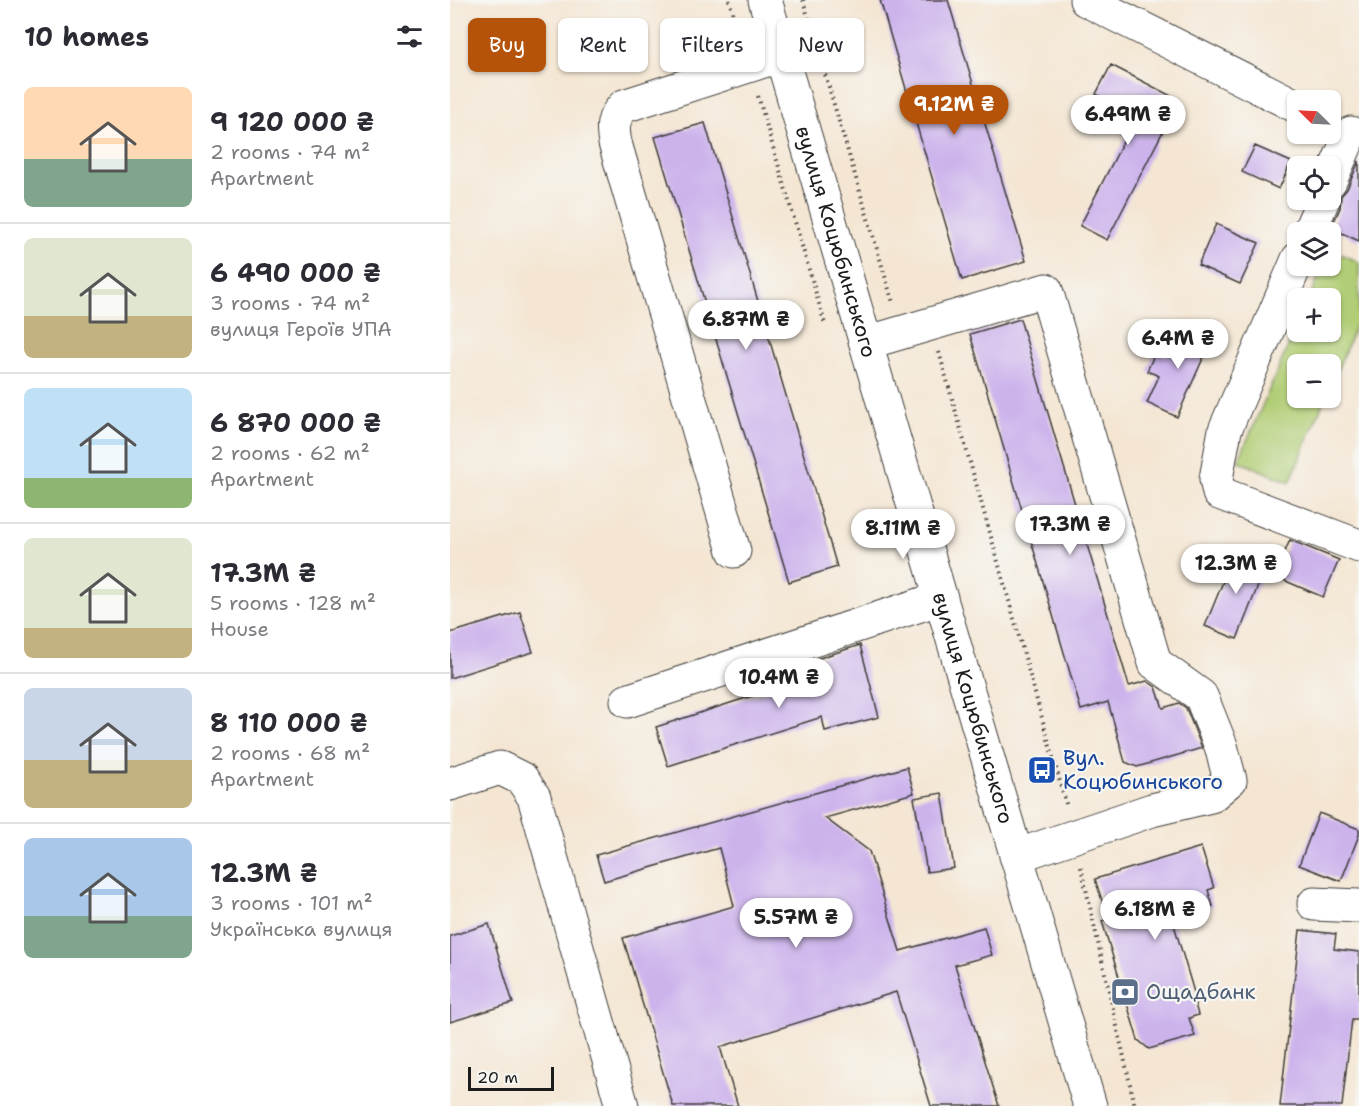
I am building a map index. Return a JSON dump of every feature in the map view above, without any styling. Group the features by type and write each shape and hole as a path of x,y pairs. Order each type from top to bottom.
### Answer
{"street":[{"name":"вулиця Коцюбинського","path":"765,0 777,39"},
{"path":"1086,0 1287,100"},
{"path":"734,551 612,127 616,114 624,106 777,57"},
{"name":"вулиця Коцюбинського","path":"787,72 1090,1106"},
{"path":"1338,156 1347,131"},
{"path":"1291,276 1225,430 1216,478 1219,493 1359,546"},
{"path":"866,343 1046,290 1155,663 1201,696 1221,746 1230,780 1211,796 1152,810 1016,856"},
{"path":"627,701 941,598"},
{"path":"450,784 500,768 522,778 534,797 622,1106"},
{"path":"1314,904 1359,906"}],"path":[{"path":"803,0 917,328 1061,782 1135,1106"}],"green space":[{"path":"1341,254 1359,262 1359,318 1341,361 1341,354 1287,354 1287,408 1321,408 1290,482 1238,461 1290,342 1341,342 1341,288 1314,288 1319,276 1341,276"}],"building":[{"path":"880,0 948,0 1026,261 962,280"},
{"path":"1111,65 1179,100 1107,240 1080,226 1137,115 1096,94"},
{"path":"705,123 837,567 789,582 655,137"},
{"path":"1255,146 1287,160 1287,171 1279,189 1242,172"},
{"path":"1359,161 1359,241 1341,233 1341,222 1334,222 1341,210 1341,196 1347,189"},
{"path":"1216,224 1259,243 1240,284 1198,265"},
{"path":"1020,319 1129,686 1147,681 1156,687 1163,708 1179,703 1186,708 1202,748 1137,767 1125,762 1108,702 1081,710 970,334"},
{"path":"1182,324 1212,338 1177,417 1147,403 1159,376 1147,371 1156,351 1167,356"},
{"path":"1290,540 1339,560 1323,597 1274,576"},
{"path":"1236,550 1267,563 1237,639 1205,626"},
{"path":"520,612 533,652 450,678 450,633"},
{"path":"860,645 879,717 825,731 822,717 668,766 656,727 811,677 807,662"},
{"path":"907,767 914,793 825,818 869,851 900,951 984,927 992,955 955,965 999,1106 931,1106 896,992 720,1047 738,1106 673,1106 623,938 734,906 719,848 604,881 596,855"},
{"path":"942,793 954,868 927,872 914,798"},
{"path":"1319,813 1359,829 1359,835 1341,881 1299,865"},
{"path":"1201,847 1214,888 1208,890 1213,906 1172,918 1196,999 1194,1000 1198,1015 1189,1018 1195,1036 1149,1049 1138,1040 1102,921 1108,919 1095,879"},
{"path":"489,924 513,1003 450,1022 450,936"},
{"path":"1300,930 1336,934 1334,949 1359,952 1359,1019 1352,1019 1342,1106 1280,1106"}],"place":[{"name":"Вул. Коцюбинського","path":"1042,770"},
{"name":"Ощадбанк","path":"1125,992"}]}
